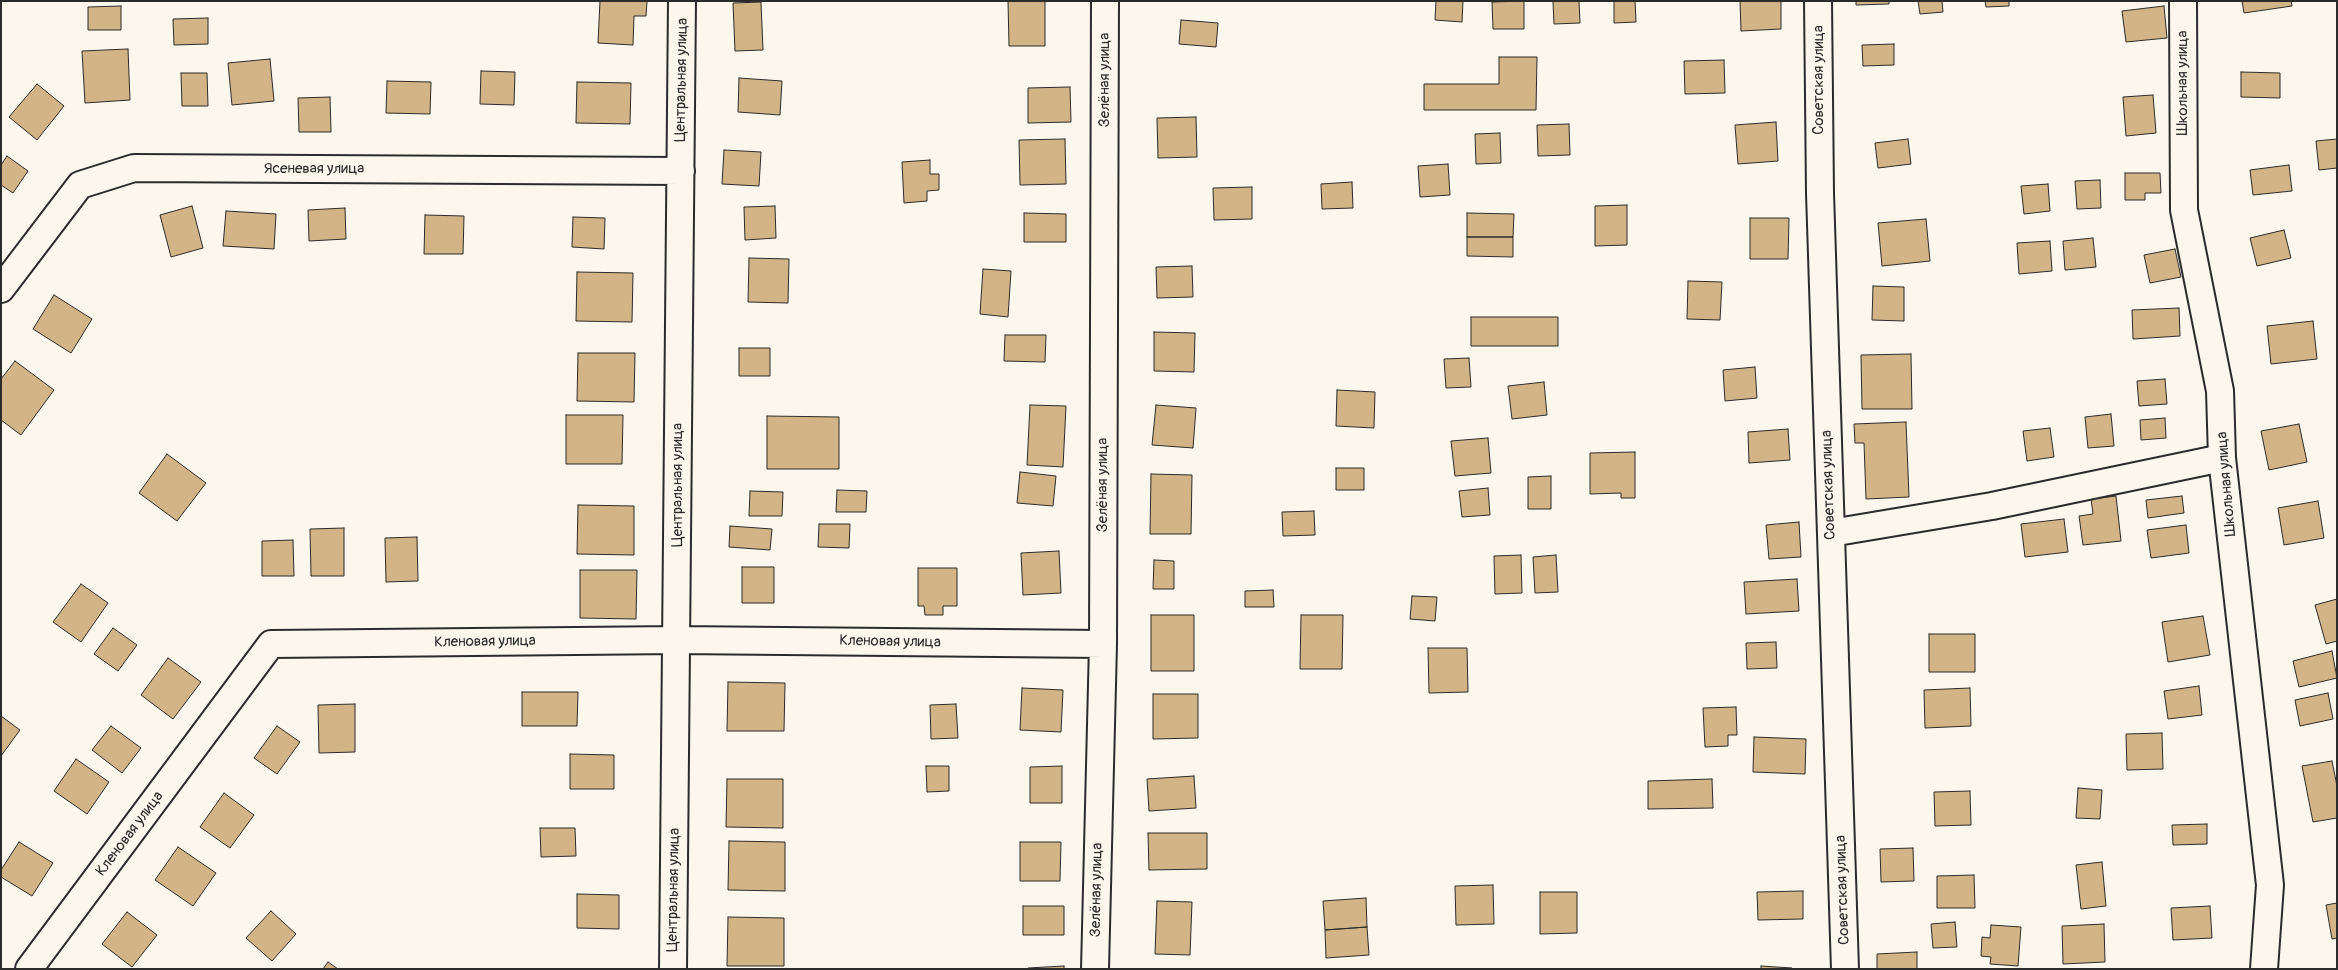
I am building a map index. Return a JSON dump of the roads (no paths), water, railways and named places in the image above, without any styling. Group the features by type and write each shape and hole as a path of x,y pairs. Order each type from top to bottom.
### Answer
{"street":[{"name":"Центральная улица","path":"673,969 682,1"},
{"name":"Зелёная улица","path":"1095,969 1103,644 1105,1"},
{"name":"Советская улица","path":"1818,1 1820,193 1845,969"},
{"name":"Школьная улица","path":"2183,1 2184,210 2220,391 2222,458 2270,884 2264,969"},
{"name":"Ясеневая улица","path":"1,289 80,185 134,168 681,171"},
{"path":"1831,533 1992,506 2222,458"},
{"name":"Кленовая улица","path":"30,969 272,644 677,640 1103,644"}]}
